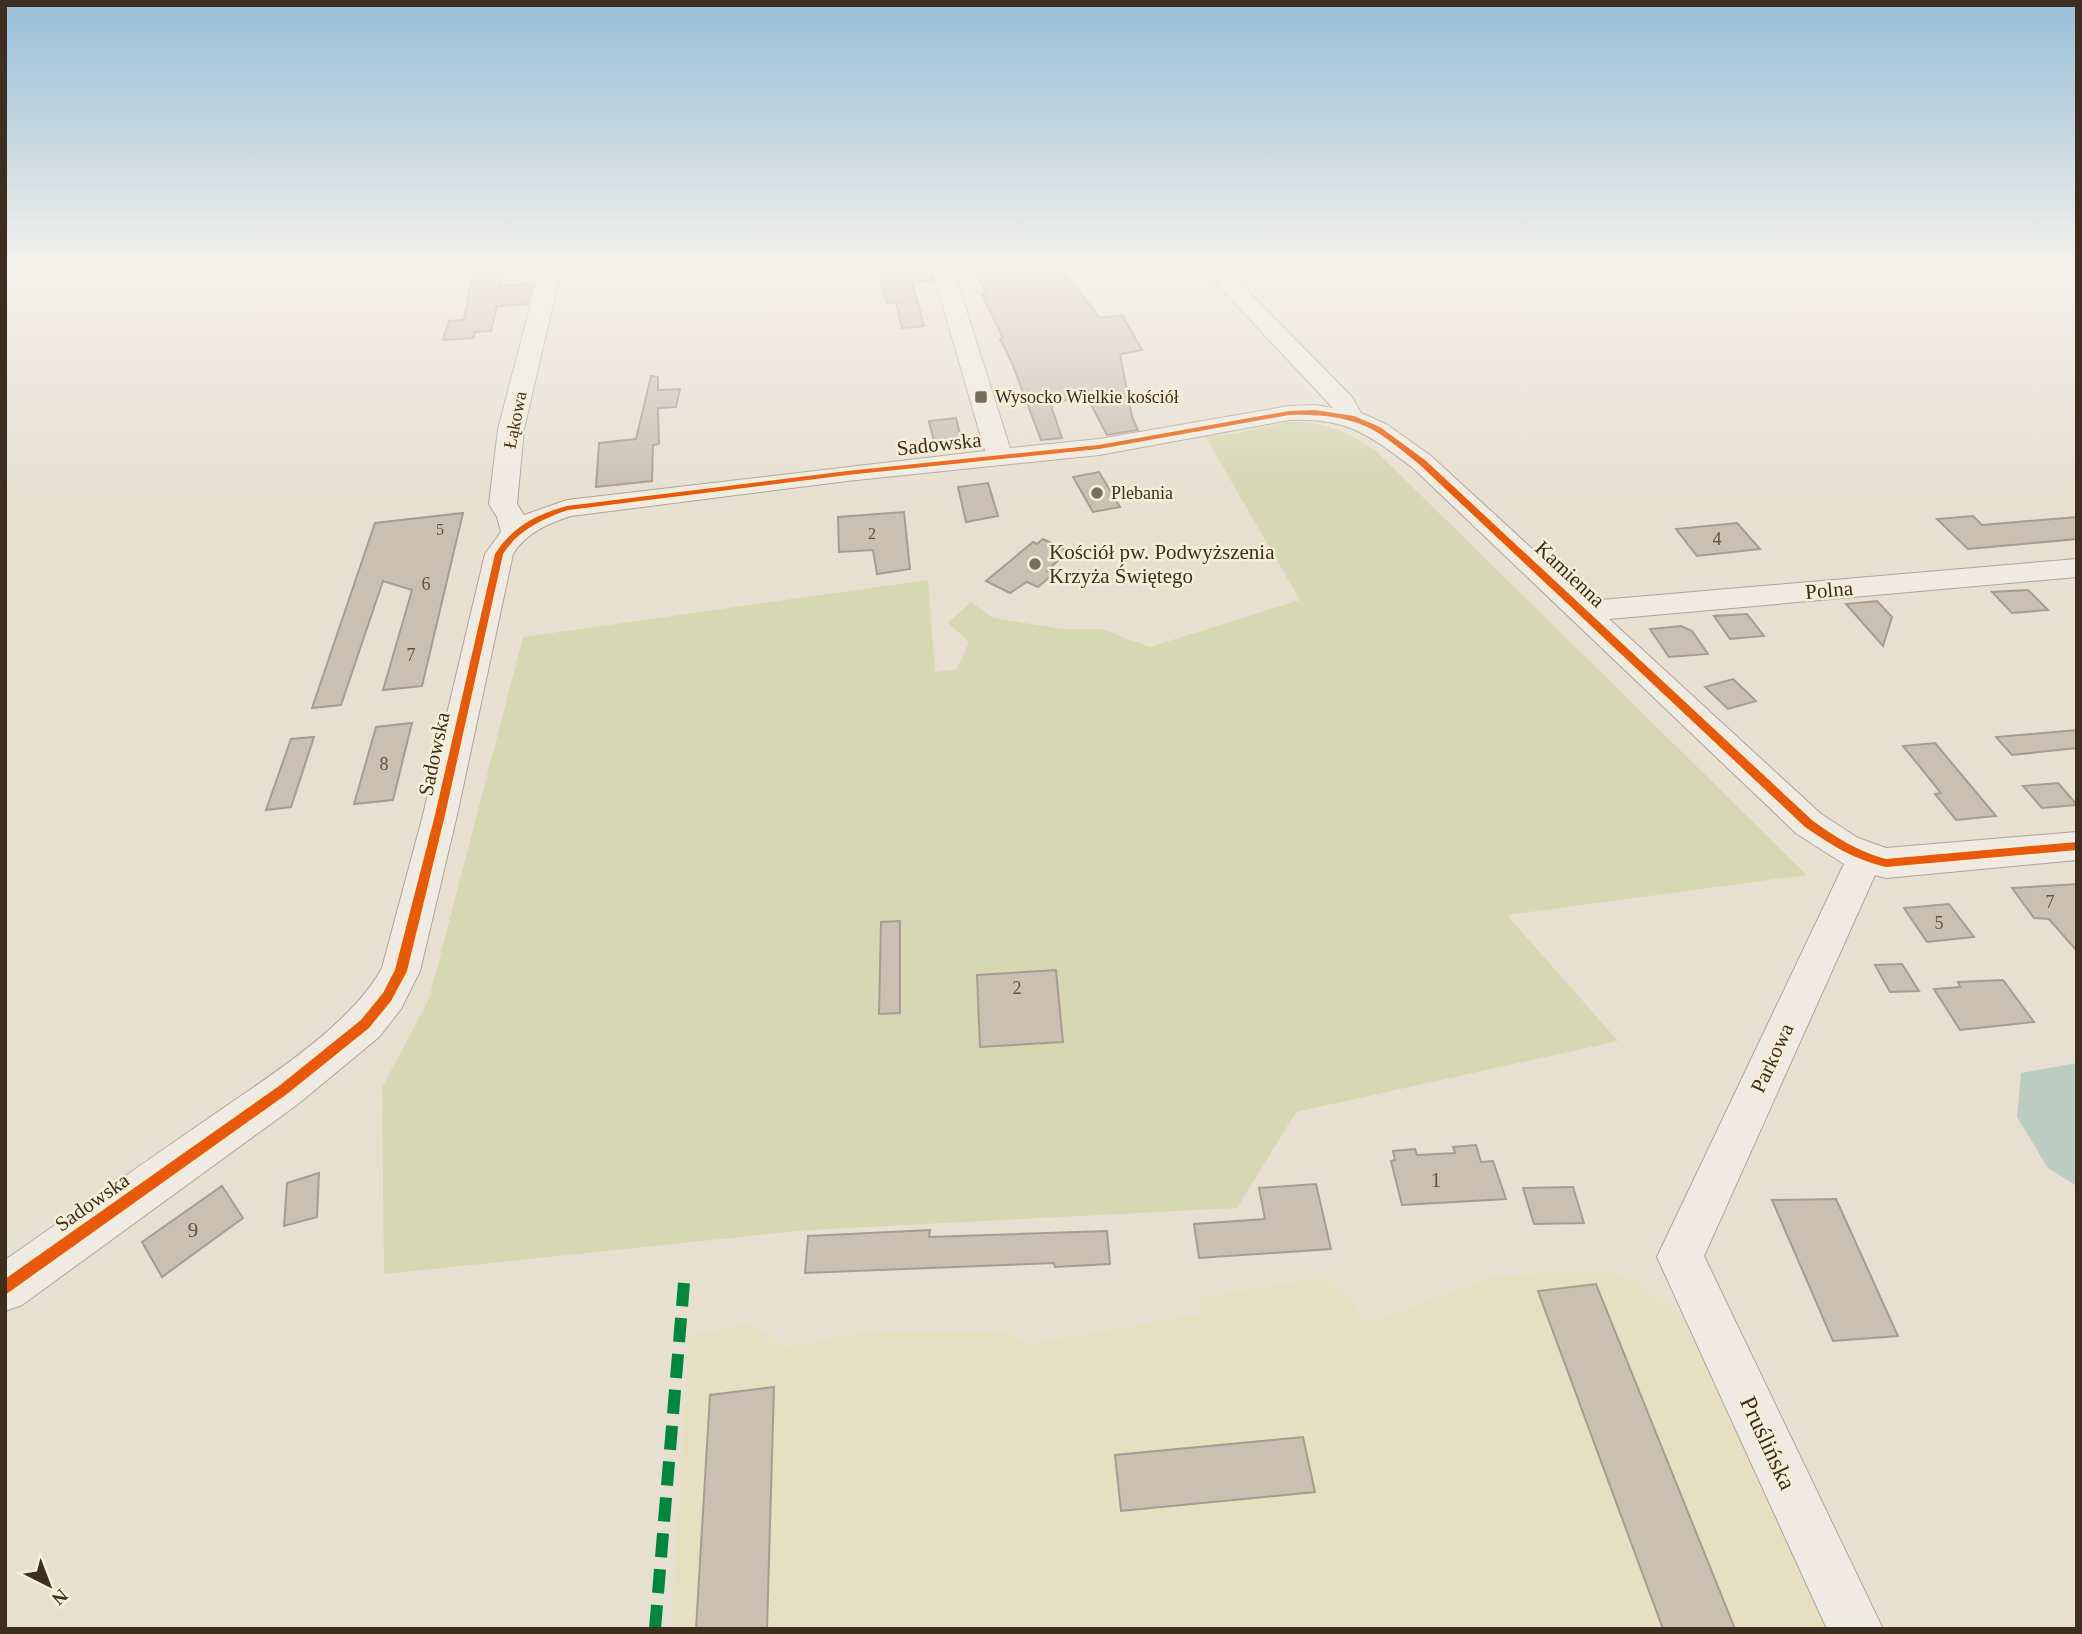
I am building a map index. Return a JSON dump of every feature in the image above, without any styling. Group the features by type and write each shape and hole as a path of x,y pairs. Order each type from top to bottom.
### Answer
{"street":[{"name":"Łąkowa","path":"515,533 511,517 503,504 511,429 532,341"},
{"path":"964,341 999,456"},
{"path":"1284,341 1343,402 1351,418"},
{"name":"Kamienna","path":"999,456 1139,441 1289,414 1315,412 1351,418 1377,429 1422,462 1809,824 1833,842 1865,858 1886,863 2077,846"},
{"name":"Sadowska","path":"5,1288 294,1082 365,1024 387,997 405,958 440,815 494,569 505,542 515,533 550,513 586,504 999,456"},
{"name":"Polna","path":"1582,612 2077,568"},
{"name":"Parkowa","path":"1680,1257 1865,858"},
{"name":"Pruślińska","path":"1680,1257 1856,1629"}],"shaded area":[{"path":"2077,1063 2077,1186 2048,1168 2017,1117 2021,1073"},
{"path":"1608,1270 1642,1284 1676,1312 1707,1363 1826,1629 671,1629 689,1336 752,1323 783,1348 857,1333 1005,1331 1026,1345 1201,1314 1197,1298 1324,1277 1349,1295 1367,1324 1493,1277"}],"green space":[{"path":"1286,422 1312,423 1334,428 1376,451 1807,875 1507,915 1618,1041 1296,1112 1237,1208 808,1230 384,1274 382,1088 429,999 523,637 928,580 935,672 957,669 969,642 948,623 971,602 993,618 1062,629 1101,629 1150,647 1300,600 1205,436 1238,433"}],"building":[{"path":"1001,341 1137,341 1142,350 1120,354 1132,417 1138,430 1107,435 1087,397 1050,403 1062,438 1041,440"},
{"path":"651,376 658,377 658,390 680,389 676,407 658,408 659,444 653,445 652,481 596,487 599,443 636,439"},
{"path":"956,418 963,446 936,449 929,421"},
{"name":"Plebania","path":"1099,472 1120,507 1093,512 1073,477"},
{"path":"988,483 998,516 966,522 958,487"},
{"path":"904,512 910,569 877,574 873,550 839,552 838,517"},
{"path":"463,513 422,686 383,690 412,590 383,581 341,705 312,708 375,523"},
{"path":"1973,516 1982,525 2077,517 2077,539 1968,549 1937,519"},
{"path":"1737,523 1760,549 1697,556 1676,529"},
{"name":"Kościół pw. Podwyższenia Krzyża Świętego","path":"1043,539 1068,551 1047,571 1053,574 1038,587 1027,582 1010,593 986,581 1033,542 1037,544"},
{"path":"2028,590 2048,610 2012,613 1992,592"},
{"path":"1877,601 1892,617 1883,646 1846,604"},
{"path":"1747,614 1764,636 1730,639 1714,616"},
{"path":"1681,626 1692,631 1708,654 1669,657 1650,629"},
{"path":"1733,679 1756,701 1728,709 1705,687"},
{"path":"412,723 393,800 354,804 376,727"},
{"path":"2077,730 2077,748 2012,755 1996,737"},
{"path":"314,737 291,807 266,810 291,739"},
{"path":"1935,743 1996,816 1956,820 1935,794 1941,793 1903,746"},
{"path":"2058,783 2077,805 2042,808 2023,786"},
{"path":"2077,884 2077,951 2049,919 2034,918 2012,888"},
{"path":"1949,904 1974,937 1927,942 1904,908"},
{"path":"900,921 900,1013 879,1014 881,922"},
{"path":"1902,964 1919,991 1890,992 1875,965"},
{"path":"1056,970 1063,1042 980,1047 977,975"},
{"path":"2003,980 2034,1022 1960,1030 1934,989 1960,987 1958,982"},
{"path":"1476,1145 1481,1162 1493,1161 1506,1199 1402,1205 1391,1161 1395,1160 1393,1151 1415,1149 1417,1155 1455,1153 1453,1147"},
{"path":"319,1173 317,1217 284,1226 287,1183"},
{"path":"1316,1184 1331,1249 1199,1258 1194,1224 1265,1219 1259,1188"},
{"path":"222,1186 243,1218 162,1277 142,1242"},
{"path":"1573,1187 1584,1223 1534,1224 1523,1188"},
{"path":"1836,1199 1898,1336 1833,1341 1772,1200"},
{"path":"930,1230 929,1237 1107,1231 1110,1264 1055,1267 1054,1263 805,1273 808,1236"},
{"path":"1596,1284 1735,1629 1663,1629 1538,1291"},
{"path":"774,1387 767,1629 696,1629 710,1395"},
{"path":"1303,1437 1315,1492 1121,1511 1115,1455"}],"marked path":[{"path":"655,1629 684,1283"}],"cycle path":[{"path":"5,1288 283,1090 365,1024 387,997 401,971 440,815 499,554 519,530 537,519 567,508 847,473 1099,447 1289,413 1315,412 1351,418 1377,429 1422,462 1809,824 1836,843 1855,853 1886,863 2077,846"}],"place":[{"name":"Wysocko Wielkie kościół","path":"981,397"},
{"name":"Plebania","path":"1097,493"},
{"name":"Kościół pw. Podwyższenia Krzyża Świętego","path":"1035,564"}]}
